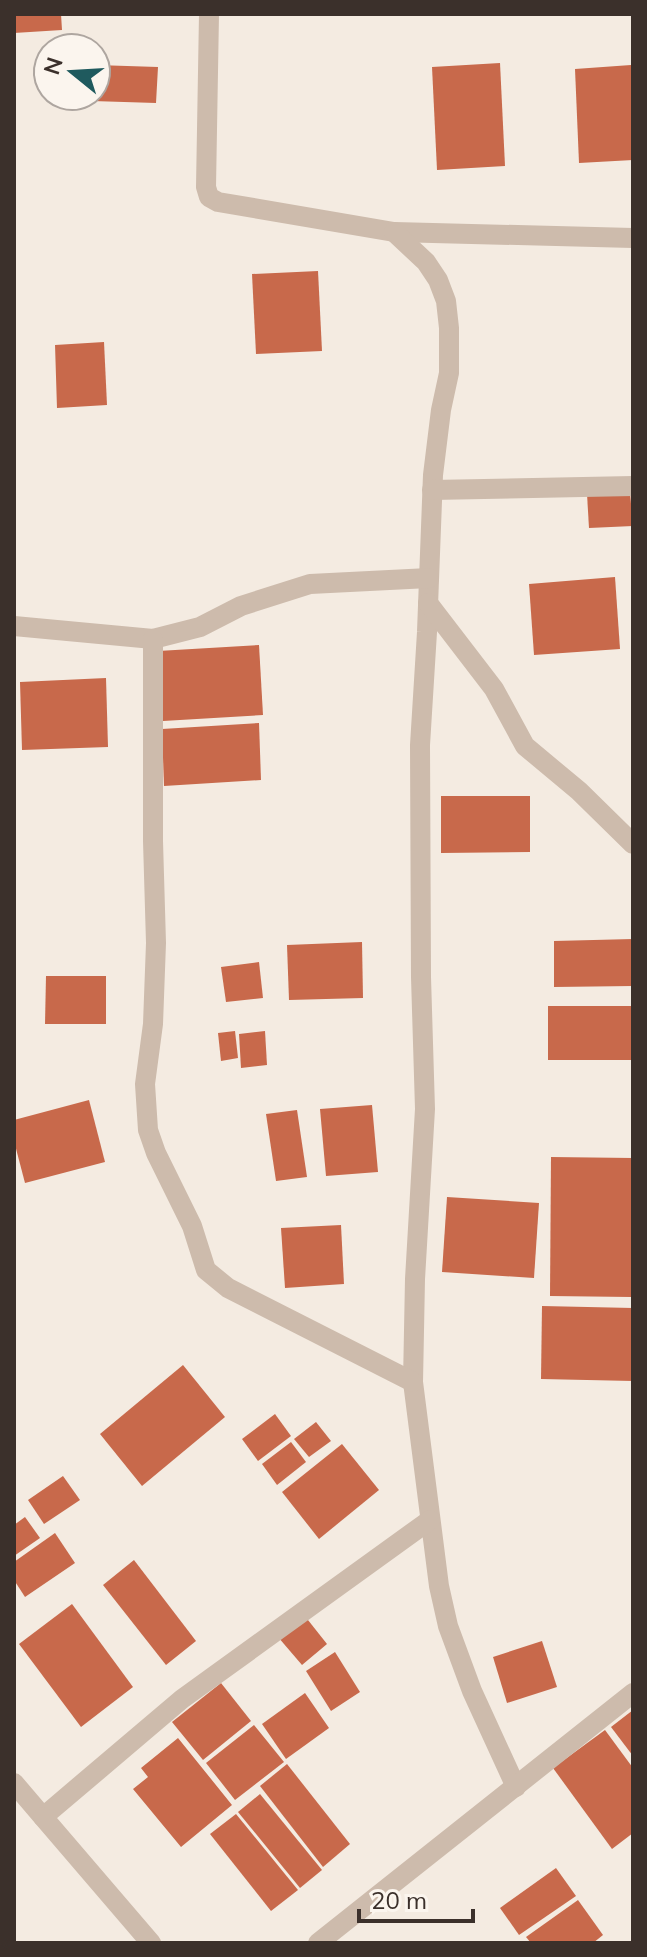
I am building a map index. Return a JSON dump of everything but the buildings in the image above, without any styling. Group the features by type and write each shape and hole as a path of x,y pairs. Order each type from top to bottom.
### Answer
{"street":[{"path":"209,14 206,187 209,197 218,202 394,232 633,238"},
{"path":"394,232 426,262 438,280 446,301 449,328 449,373 439,423 432,490 420,745 425,1109 415,1279 413,1382 439,1586 448,1626 472,1691 516,1787"},
{"path":"432,490 633,486"},
{"path":"14,626 153,639 200,627 241,606 310,584 429,578"},
{"path":"428,603 494,689 525,746 579,791 633,844"},
{"path":"153,639 156,943 153,1024 145,1084 148,1130 156,1153 192,1226 206,1270 215,1279 413,1382"},
{"path":"43,1817 182,1699 430,1520"},
{"path":"318,1943 633,1693"},
{"path":"14,1783 151,1943"}]}
